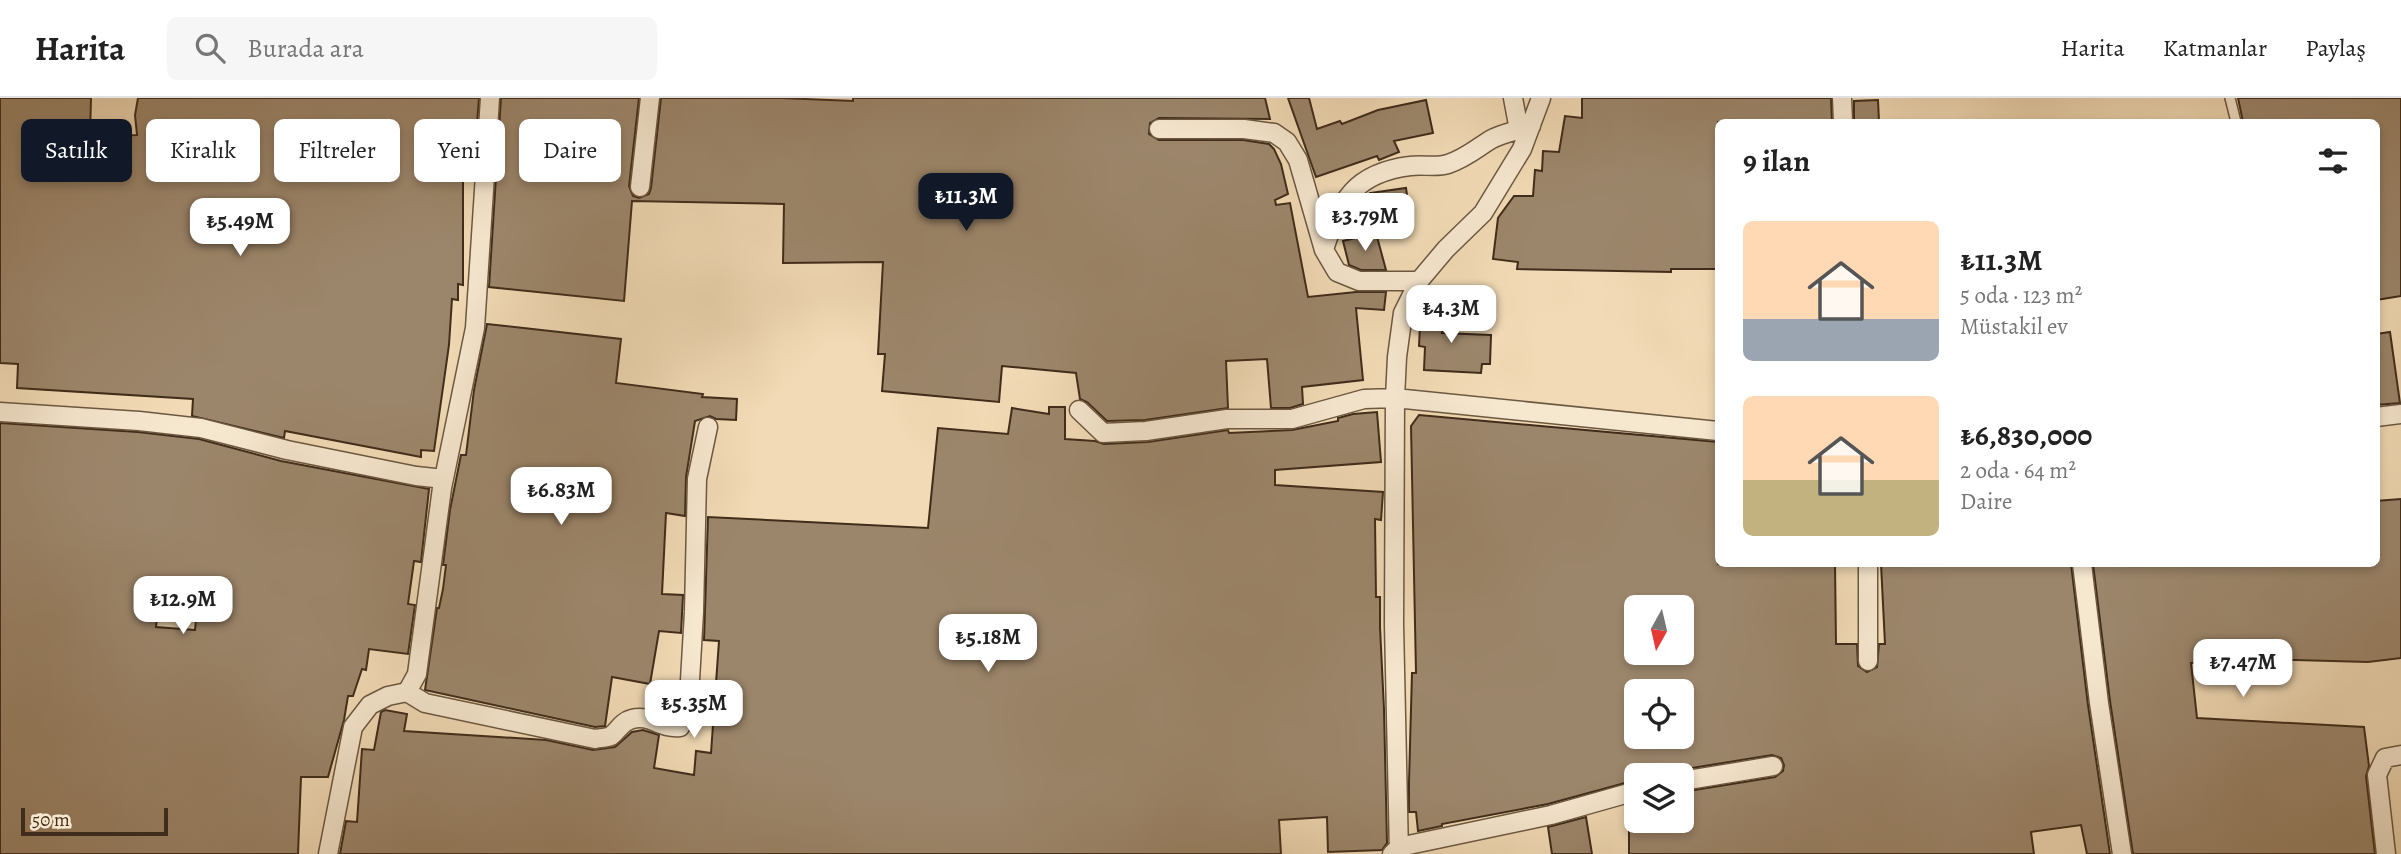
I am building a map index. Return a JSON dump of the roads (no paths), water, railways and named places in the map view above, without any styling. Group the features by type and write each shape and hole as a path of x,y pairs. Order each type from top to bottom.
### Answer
{"street":[{"path":"407,692 417,674 443,479 475,328 490,98"},
{"path":"640,187 650,98"},
{"path":"1513,98 1525,128"},
{"path":"1541,98 1525,128 1522,149 1483,213 1446,248 1419,281 1403,313 1395,398 1397,851 1551,815 1624,794"},
{"path":"1842,98 1843,119"},
{"path":"1324,250 1332,224 1345,201 1363,180 1412,165 1442,166 1459,160 1493,138 1525,128"},
{"path":"1159,129 1244,129 1274,133 1287,142 1298,160 1324,250 1337,272 1360,281 1419,281"},
{"path":"1079,410 1103,433 1136,432 1227,419 1292,419 1364,399 1395,398 1715,431"},
{"path":"0,412 201,428 300,452 443,479"},
{"path":"2380,417 2401,414"},
{"path":"328,854 353,727 369,705 388,696 407,692 425,703 595,739 611,736 621,724 635,718 652,719 666,728 680,727 688,714 697,479 708,427"},
{"path":"1867,661 1868,567"},
{"path":"2082,567 2099,704 2122,854"},
{"path":"2386,854 2377,775 2385,758 2401,755"},
{"path":"1694,778 1773,766"}],"lane":[{"path":"2230,98 2235,119"}]}
